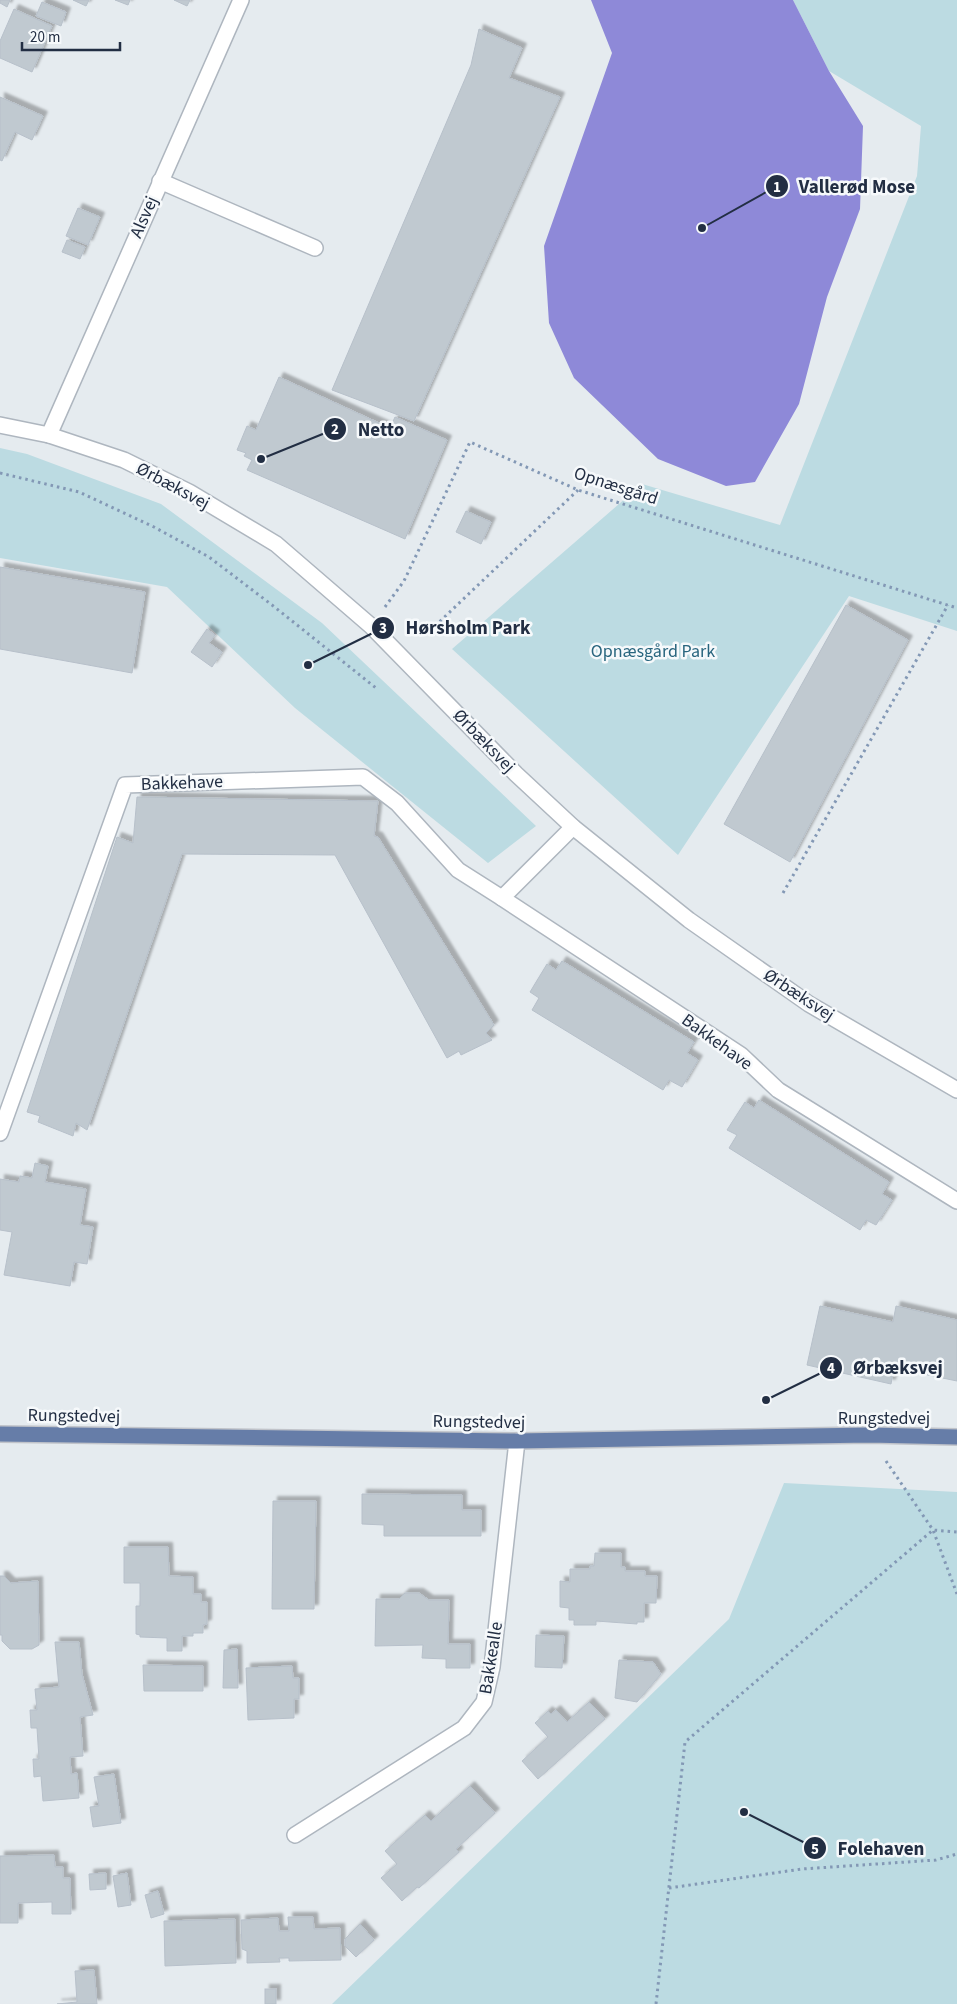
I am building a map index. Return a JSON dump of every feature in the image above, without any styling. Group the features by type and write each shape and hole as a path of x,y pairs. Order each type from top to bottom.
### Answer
{"main road":[{"name":"Rungstedvej","path":"0,1434 517,1441 869,1436 957,1437"}],"street":[{"name":"Alsvej","path":"49,435 241,0"},
{"path":"160,181 315,248"},
{"name":"Ørbæksvej","path":"0,425 49,435 124,460 189,492 276,544 371,626 516,774 573,827 689,920 809,1004 957,1090"},
{"name":"Bakkehave","path":"0,1133 125,785 363,777 398,803 458,870 741,1054 778,1090 957,1201"},
{"path":"502,898 573,827"},
{"name":"Bakkealle","path":"295,1836 464,1728 484,1702 492,1668 517,1441"}],"path":[{"name":"Opnæsgård","path":"371,626 404,581 470,442 578,490 957,608"},
{"path":"0,473 79,492 154,526 208,557 272,605 376,688"},
{"path":"435,626 578,490"},
{"path":"783,893 948,605"},
{"path":"869,1436 933,1530 957,1594"},
{"path":"656,2004 685,1742 933,1530 957,1532"},
{"path":"669,1888 802,1869 936,1860 957,1854"}],"green space":[{"name":"Opnæsgård Park","path":"793,0 957,0 957,631 849,596 678,855 452,649 642,484 780,525 917,176 921,126 829,71"},
{"path":"0,448 27,454 161,504 322,623 536,826 488,863 295,708 167,587 0,558"},
{"path":"784,1483 957,1492 957,2004 332,2004 729,1619"}],"shaded area":[{"path":"591,0 793,0 829,71 863,126 860,209 827,297 799,404 755,482 726,486 658,459 574,378 549,323 544,246 612,53"}],"building":[{"path":"0,0 10,0 7,7 0,3"},
{"path":"73,0 89,0 86,6"},
{"path":"115,0 130,0 128,5"},
{"path":"174,0 190,0 187,6"},
{"path":"42,2 66,12 61,26 36,16"},
{"path":"14,9 52,26 32,72 0,58 0,41"},
{"path":"479,29 522,48 509,78 560,97 414,421 332,390 471,65"},
{"path":"0,97 43,116 32,140 15,132 2,161 0,160"},
{"path":"78,208 100,217 88,245 66,236"},
{"path":"67,240 85,247 80,259 62,252"},
{"path":"279,377 390,428 395,417 447,440 405,539 247,470 252,460 244,456 246,453 237,450 247,426 256,430"},
{"path":"466,511 491,522 481,544 456,532"},
{"path":"0,567 145,592 132,673 0,649"},
{"path":"846,605 908,640 790,862 724,824"},
{"path":"207,629 215,635 209,643 222,652 212,667 191,652"},
{"path":"137,797 378,801 374,836 378,837 494,1025 486,1033 492,1040 461,1055 459,1051 447,1058 335,855 182,854 87,1130 76,1123 73,1136 38,1122 40,1116 27,1112 117,837 133,843"},
{"path":"562,961 694,1042 687,1053 698,1060 682,1087 669,1080 663,1090 532,1010 539,998 530,992 547,964 556,970"},
{"path":"759,1100 889,1182 882,1194 892,1200 876,1225 866,1220 860,1230 729,1148 737,1135 727,1130 745,1102 754,1108"},
{"path":"35,1163 48,1166 45,1182 86,1189 80,1225 93,1227 87,1264 74,1262 70,1286 4,1275 12,1232 0,1230 0,1179 19,1182 20,1176 32,1178"},
{"path":"820,1306 893,1322 896,1306 957,1320 957,1381 894,1368 891,1384 807,1365"},
{"path":"362,1494 462,1495 462,1510 481,1510 481,1536 384,1536 384,1525 362,1524"},
{"path":"273,1501 316,1501 314,1609 272,1609"},
{"path":"124,1547 168,1547 169,1576 193,1577 193,1594 201,1594 201,1602 207,1602 207,1624 203,1625 203,1633 193,1633 193,1636 182,1636 182,1651 167,1651 167,1638 140,1637 140,1635 136,1634 136,1606 140,1606 140,1583 124,1583"},
{"path":"595,1553 621,1553 621,1567 625,1567 625,1571 645,1571 645,1576 657,1576 656,1603 644,1603 644,1622 637,1622 637,1624 596,1621 596,1625 574,1625 574,1620 569,1620 569,1608 560,1607 560,1581 570,1582 570,1569 590,1569 590,1566 594,1566"},
{"path":"0,1576 4,1576 11,1583 38,1581 39,1645 32,1649 10,1649 2,1641 2,1635 0,1635"},
{"path":"405,1593 419,1593 429,1600 449,1600 448,1644 470,1644 470,1668 446,1668 446,1659 422,1658 423,1645 375,1646 376,1599 399,1599"},
{"path":"536,1635 564,1636 562,1668 535,1667"},
{"path":"55,1642 79,1642 82,1674 93,1715 80,1717 83,1756 70,1757 71,1774 77,1773 79,1798 43,1801 41,1776 34,1777 33,1759 39,1759 37,1728 31,1728 30,1710 37,1710 35,1689 59,1687"},
{"path":"237,1649 238,1688 223,1688 224,1650"},
{"path":"619,1660 653,1662 661,1674 637,1702 615,1698"},
{"path":"143,1665 203,1666 203,1691 144,1691"},
{"path":"292,1666 293,1678 299,1678 299,1699 294,1699 294,1718 248,1720 246,1668"},
{"path":"589,1702 605,1719 538,1779 522,1761 548,1737 535,1723 548,1711 551,1714 556,1710 567,1722"},
{"path":"114,1774 121,1823 93,1827 90,1807 99,1806 94,1777"},
{"path":"470,1786 495,1813 456,1849 459,1852 402,1901 381,1878 397,1864 385,1851 425,1815 431,1821"},
{"path":"54,1855 55,1867 63,1867 63,1878 70,1878 71,1914 52,1914 52,1902 18,1903 18,1923 0,1923 0,1856"},
{"path":"106,1873 106,1889 90,1890 89,1874"},
{"path":"127,1873 131,1905 118,1907 113,1876"},
{"path":"158,1891 164,1914 151,1918 145,1895"},
{"path":"288,1917 313,1917 314,1929 340,1928 341,1960 289,1961 289,1958 279,1958 280,1962 247,1963 247,1951 242,1949 241,1920 278,1918 279,1931 289,1931"},
{"path":"235,1919 236,1963 165,1966 164,1921"},
{"path":"360,1924 374,1940 356,1957 345,1946 345,1939"},
{"path":"94,1970 97,2004 57,2004 77,2002 75,1971"},
{"path":"265,1989 276,1989 276,2004 265,2004"}],"place":[{"name":"Vallerød Mose","path":"702,228"},
{"name":"Netto","path":"261,459"},
{"name":"Hørsholm Park","path":"308,665"},
{"name":"Ørbæksvej","path":"766,1400"},
{"name":"Folehaven","path":"744,1812"}]}
